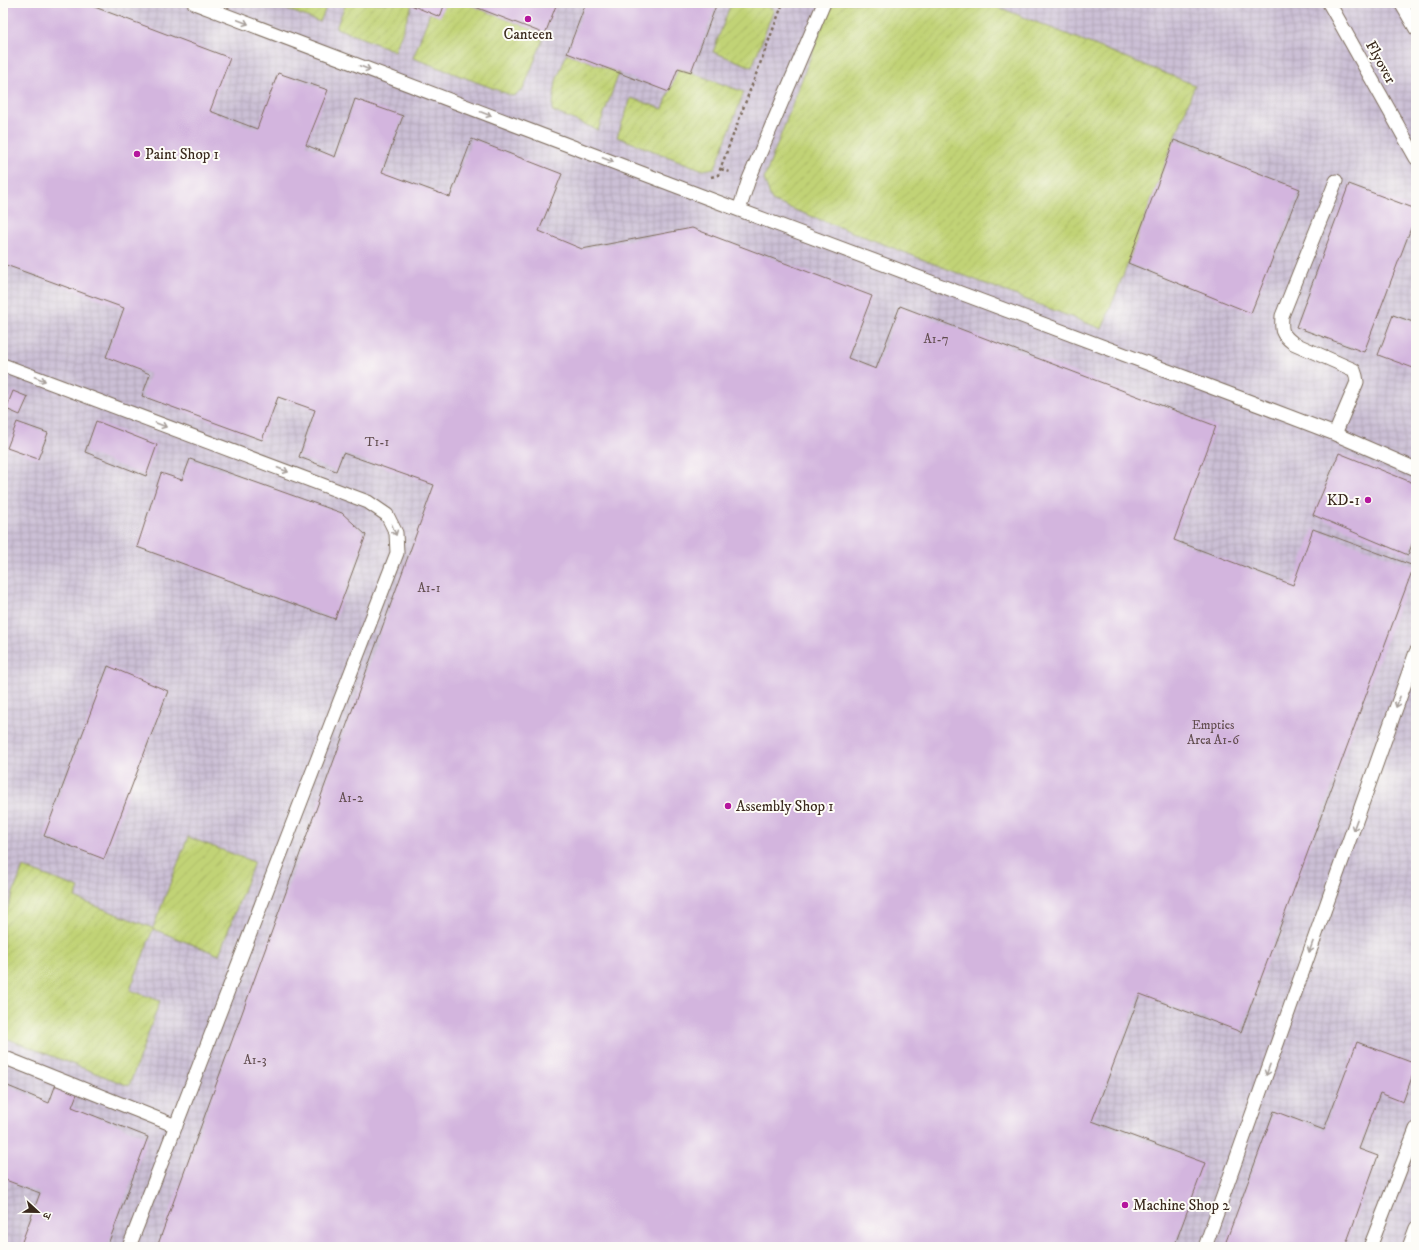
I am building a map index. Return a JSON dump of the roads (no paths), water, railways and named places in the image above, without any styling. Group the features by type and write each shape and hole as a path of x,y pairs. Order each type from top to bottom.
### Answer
{"lane":[{"path":"194,3 1335,434 1416,470"},
{"path":"740,210 749,179 824,3"},
{"name":"Flyover","path":"1329,3 1416,158"},
{"path":"1401,3 1416,29"},
{"path":"1335,434 1357,382 1354,370 1293,343 1285,337 1281,327 1282,316 1336,181"},
{"path":"3,365 368,502 387,515 396,533 397,553 129,1247"},
{"path":"1205,1247 1416,652"},
{"path":"3,1057 176,1126"},
{"path":"1370,1247 1416,1129"},
{"path":"1409,1247 1416,1228"}],"place":[{"name":"Canteen","path":"528,19"},
{"name":"Paint Shop 1","path":"137,154"},
{"name":"KD-1","path":"1368,500"},
{"name":"Assembly Shop 1","path":"728,806"},
{"name":"Machine Shop 2","path":"1125,1205"}]}
